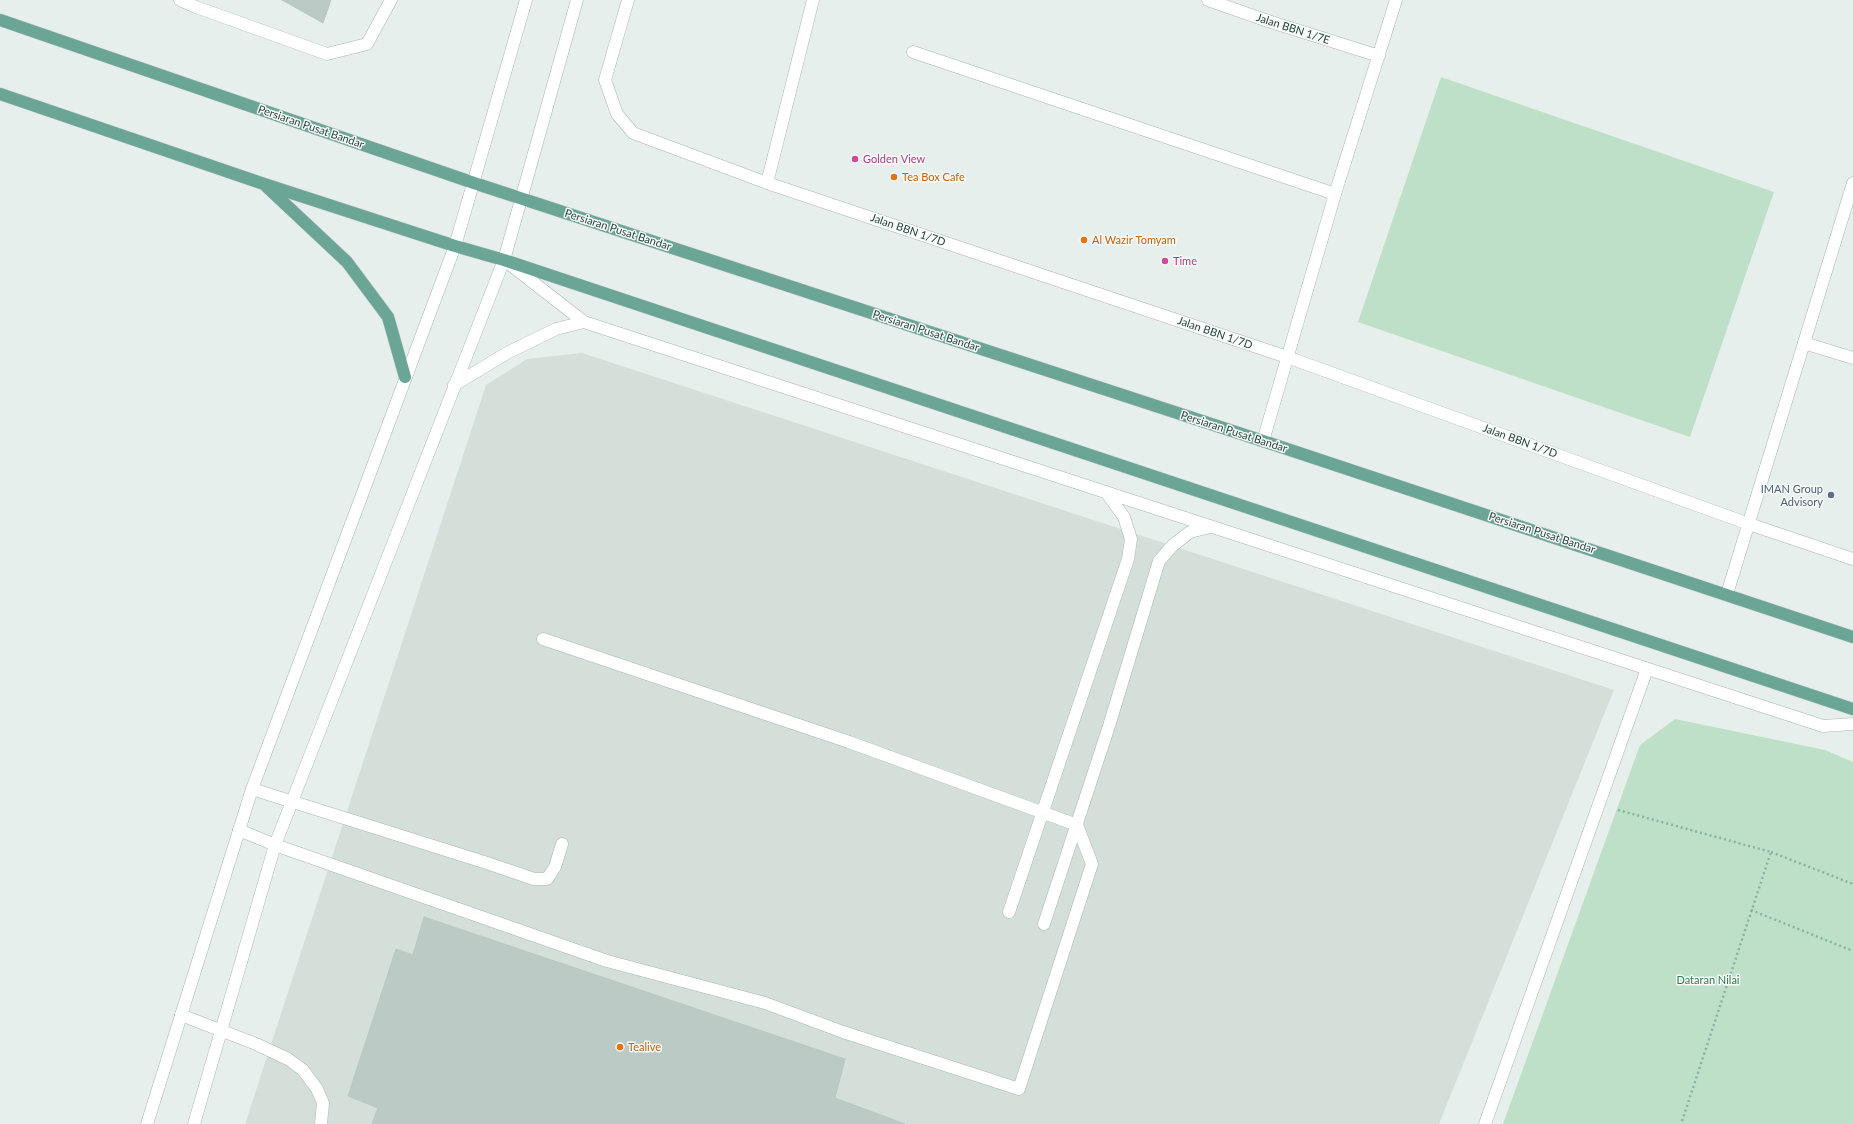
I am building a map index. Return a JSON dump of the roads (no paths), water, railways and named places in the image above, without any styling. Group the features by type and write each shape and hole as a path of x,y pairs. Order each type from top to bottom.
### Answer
{"main road":[{"name":"Persiaran Pusat Bandar","path":"0,20 522,199 1728,594 1853,637"},
{"path":"0,94 264,184 455,246 504,260 1853,709"},
{"path":"264,184 347,262 388,317 405,377"}],"street":[{"path":"180,0 327,54 367,44 391,0"},
{"path":"147,1124 252,789 455,246 526,0"},
{"path":"194,1124 275,844 504,260 577,0"},
{"name":"Jalan BBN 1/7D","path":"628,0 604,80 617,114 633,133 767,183 1287,357 1749,524 1853,558"},
{"path":"767,183 813,0"},
{"name":"Jalan BBN 1/7E","path":"1208,0 1268,21 1379,56"},
{"path":"1263,441 1335,194 1396,0"},
{"path":"913,52 1335,194"},
{"path":"1728,594 1804,344 1848,215 1853,183"},
{"path":"504,260 584,322 1824,726 1853,724"},
{"path":"454,385 507,353 556,329 584,322"},
{"path":"1804,344 1853,358"},
{"path":"1009,912 1128,559 1130,539 1124,517 1106,492"},
{"path":"1044,924 1109,726 1159,562 1172,546 1190,532 1210,527"},
{"path":"239,830 607,961 765,1003 843,1032 1019,1089 1092,864 1077,825 930,773 849,742 544,639"},
{"path":"1485,1124 1647,669"},
{"path":"252,789 534,879 547,879 555,867 562,844"},
{"path":"181,1015 256,1044 288,1059 303,1070 318,1089 323,1103 321,1124"}],"place":[{"name":"Golden View","path":"855,159"},
{"name":"Tea Box Cafe","path":"894,177"},
{"name":"Al Wazir Tomyam","path":"1084,240"},
{"name":"Time","path":"1165,261"},
{"name":"IMAN Group Advisory","path":"1831,495"},
{"name":"Tealive","path":"620,1047"}],"park label":[{"name":"Dataran Nilai","path":"1708,980"}]}
